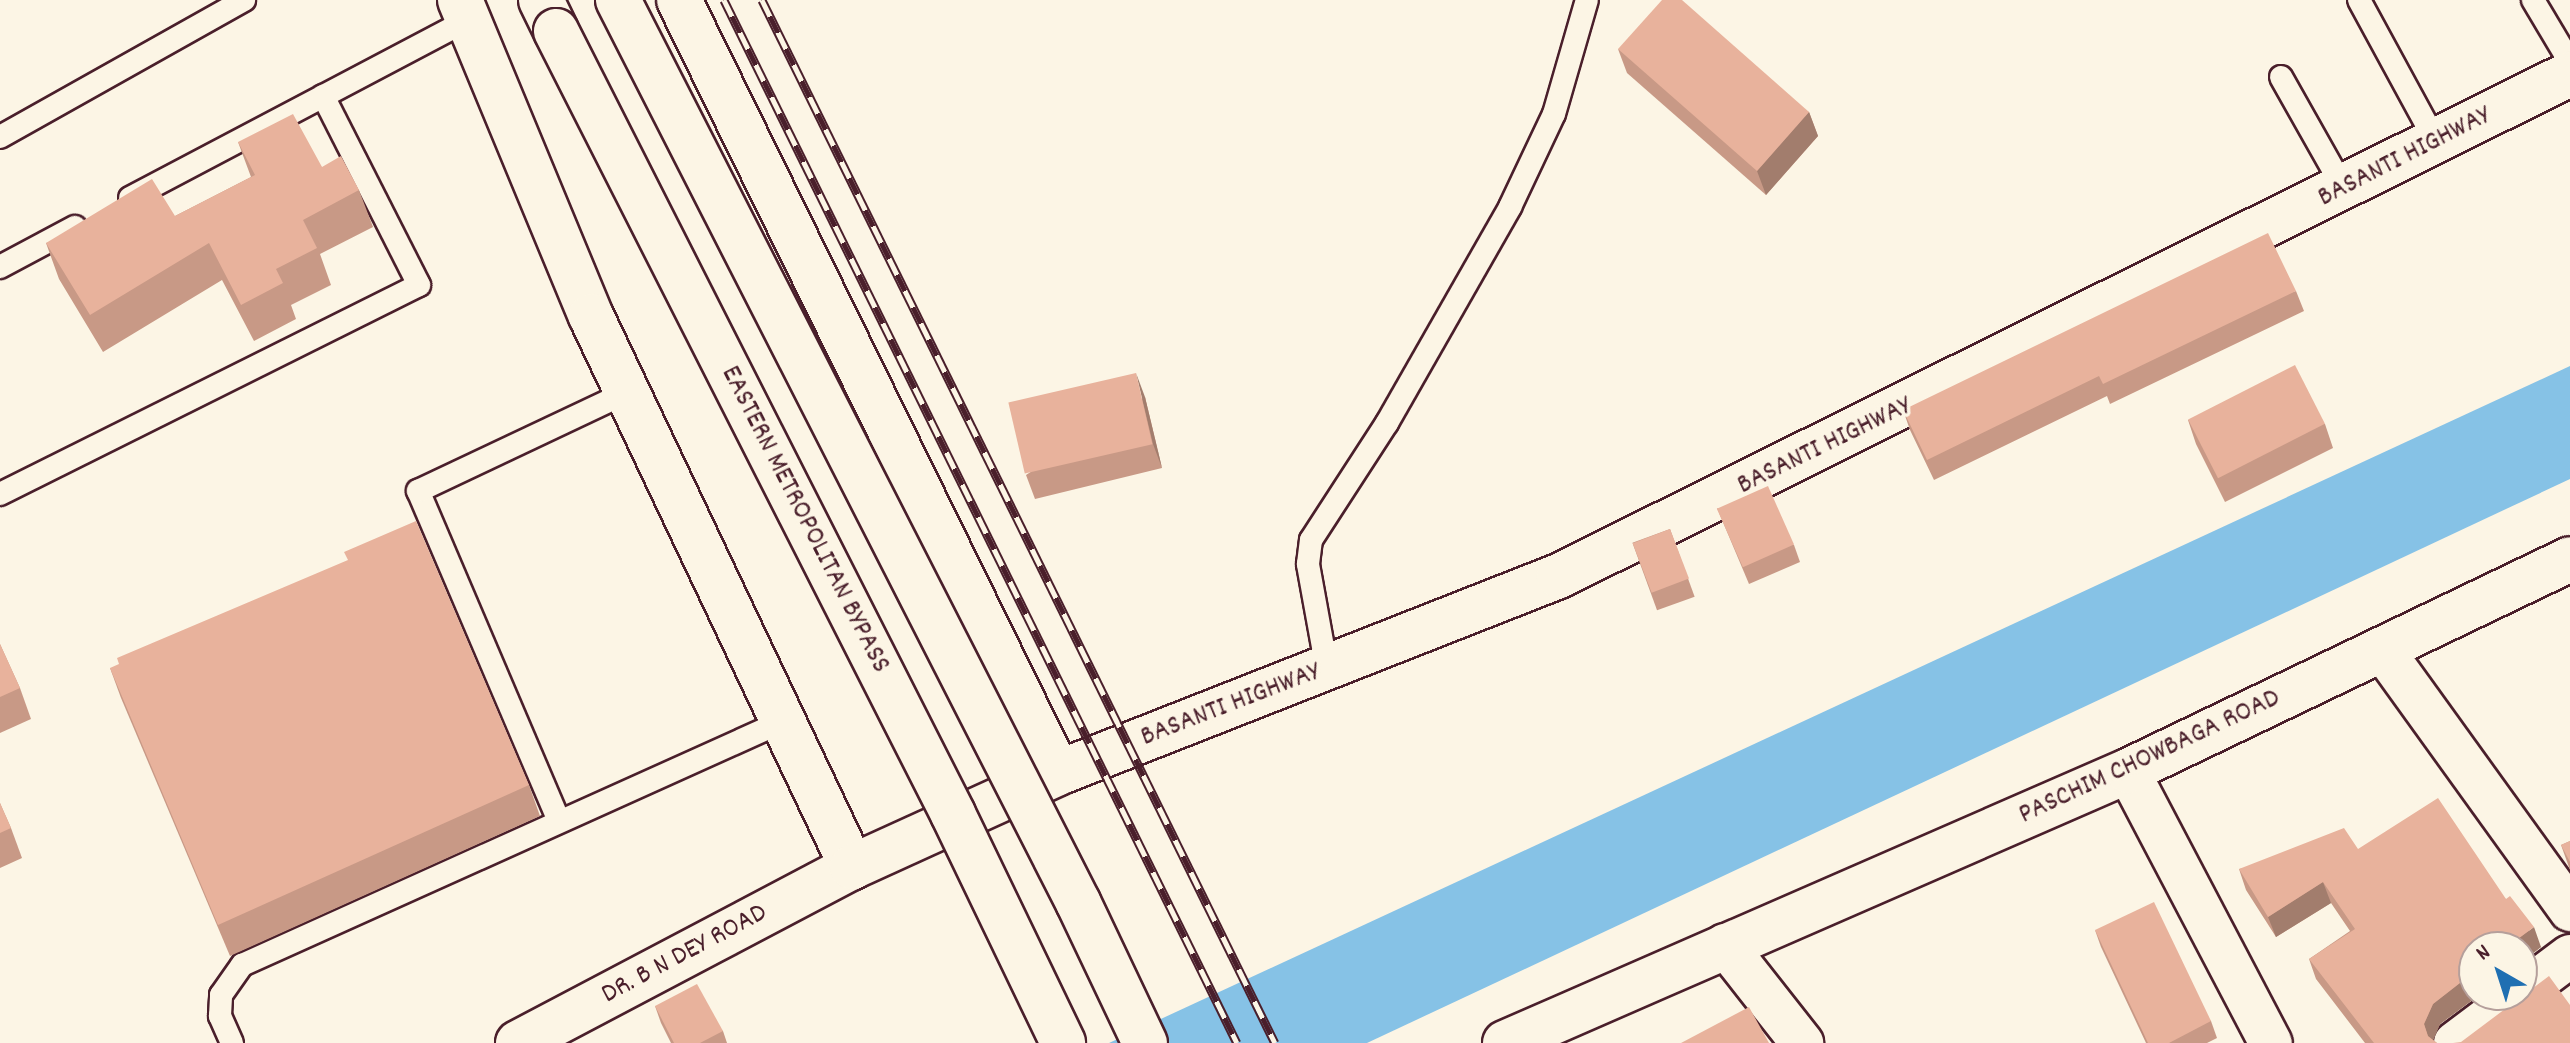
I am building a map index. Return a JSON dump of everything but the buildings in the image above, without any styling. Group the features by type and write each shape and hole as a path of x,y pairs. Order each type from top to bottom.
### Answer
{"main road":[{"path":"618,0 1078,902 1145,1043"},
{"path":"679,0 1058,773"},
{"path":"464,10 627,392 786,720 852,867"},
{"name":"EASTERN METROPOLITAN BYPASS","path":"548,15 1063,1043"},
{"name":"BASANTI HIGHWAY","path":"852,867 1058,773 1559,576 2344,189 2570,74"},
{"name":"PASCHIM CHOWBAGA ROAD","path":"1505,1043 2128,771 2570,559"},
{"name":"DR. B N DEY ROAD","path":"518,1043 852,867"}],"street":[{"path":"2382,649 2570,910"},
{"path":"2128,771 2271,1043"},
{"path":"1725,945 1802,1043"},
{"path":"2538,980 2570,956"},
{"path":"2455,1043 2497,1011"}],"lane":[{"path":"0,137 244,0"},
{"path":"1327,669 1308,564 1311,540 1403,397 1510,207 1554,114 1587,0"},
{"path":"2359,0 2436,142"},
{"path":"2533,0 2570,62"},
{"path":"0,267 323,96 464,10"},
{"path":"2281,77 2344,189"},
{"path":"0,494 419,285 323,96"},
{"path":"559,821 418,491 627,392"},
{"path":"232,1043 220,1016 221,995 242,965 786,720"}],"water":[{"path":"2570,366 2570,479 1367,1043 1109,1043"}],"railway":[{"path":"724,0 1237,1043"},
{"path":"762,0 1275,1043"}]}
